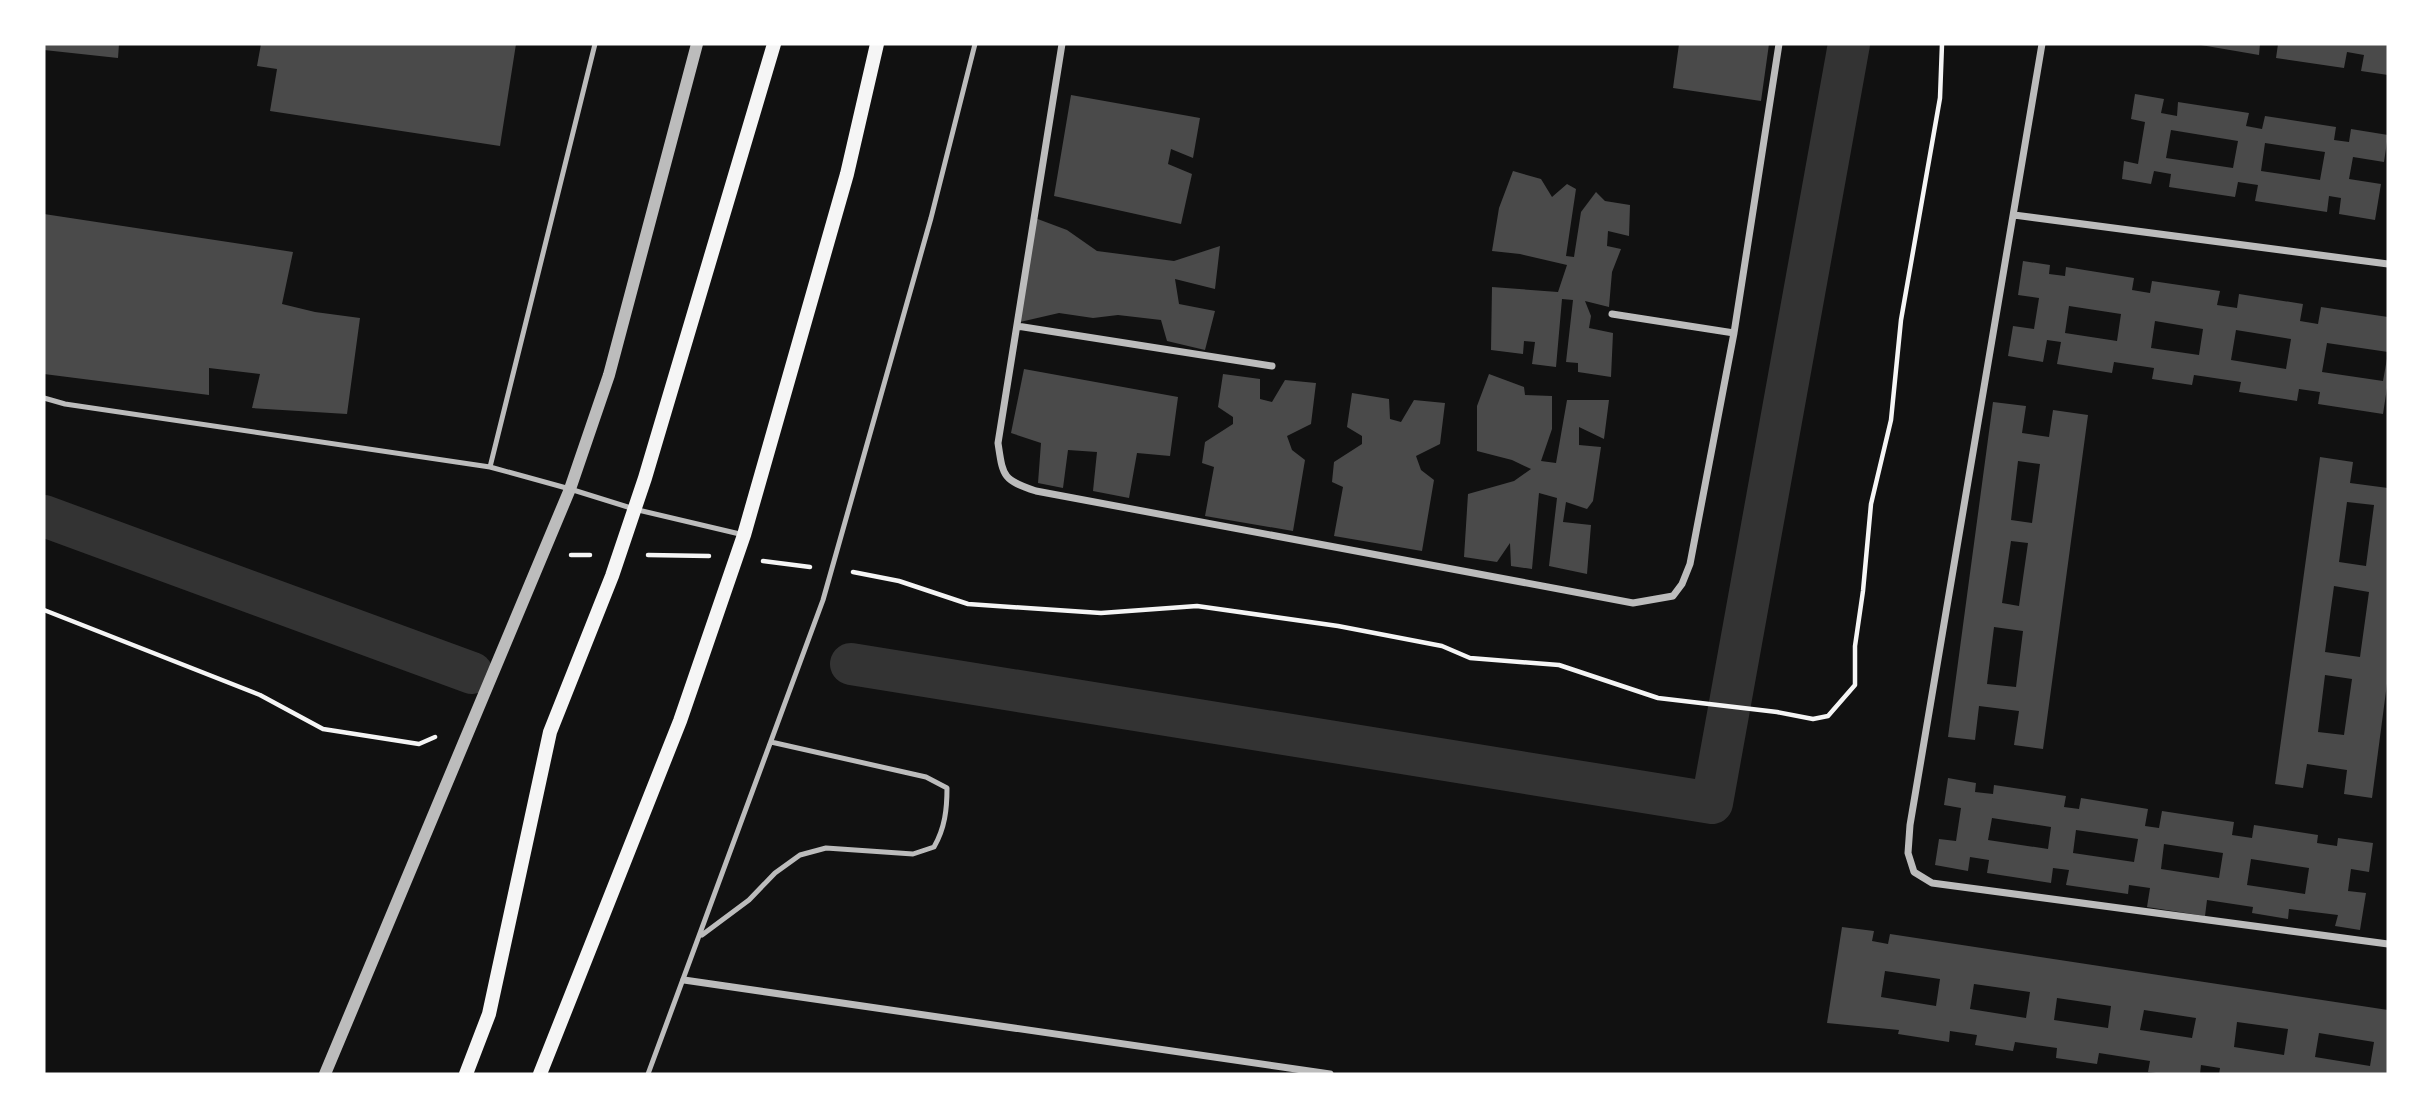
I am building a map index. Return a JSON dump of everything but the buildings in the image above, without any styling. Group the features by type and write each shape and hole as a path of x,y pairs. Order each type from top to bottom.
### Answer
{"main road":[{"path":"466,1074 489,1014 550,732 619,555 634,509 774,44"},
{"path":"540,1074 680,721 744,535 847,174 877,44"}],"street":[{"path":"325,1074 570,489 609,375 697,44"},
{"path":"1062,44 998,443 1002,471 1015,484 1036,491 1633,603 1673,596 1682,584 1690,564 1734,333 1779,44"},
{"path":"2042,44 1910,825 1908,853 1914,873 1932,883 2388,944"},
{"path":"2014,215 2388,264"},
{"path":"1612,314 1734,333"},
{"path":"1017,326 1272,366"},
{"path":"684,980 1330,1074"}],"lane":[{"path":"490,467 595,44"},
{"path":"648,1074 823,600 931,218 975,44"},
{"path":"44,398 116,412 490,467 634,509 744,535"},
{"path":"700,937 749,900 775,873 800,855 826,848 914,854 934,847 941,834 947,806 947,788 926,777 771,742"}],"path":[{"path":"864,574 899,581 968,604 1101,613 1197,606 1338,626 1442,646 1470,657 1559,665 1658,698 1814,719 1828,716 1855,685 1855,646 1864,591 1871,504 1891,420 1901,320 1940,98 1941,44"},
{"path":"565,555 736,557 789,564"},
{"path":"44,610 260,695 323,729 419,744 435,738 443,729"}],"waterway":[{"path":"851,664 1712,803 1849,44"},
{"path":"44,516 472,673"}]}
